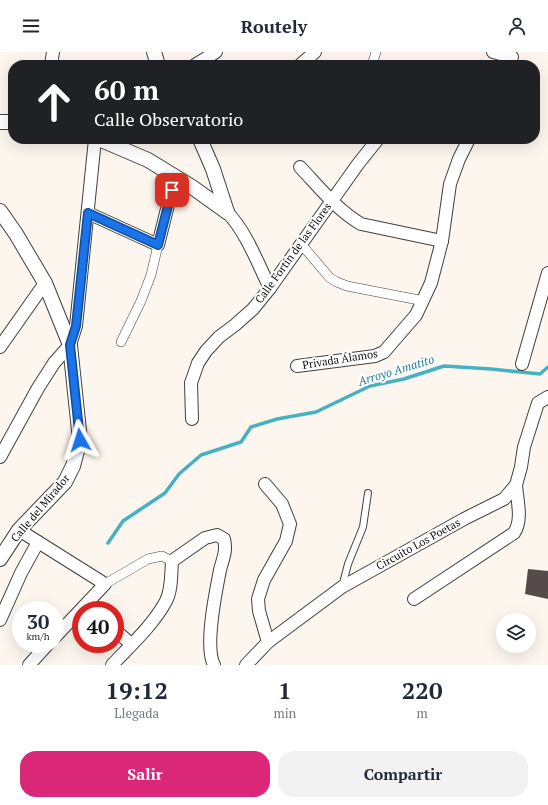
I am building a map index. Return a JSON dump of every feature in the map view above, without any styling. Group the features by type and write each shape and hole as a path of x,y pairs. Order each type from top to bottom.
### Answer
{"street":[{"path":"203,60 216,52"},
{"path":"306,60 315,52"},
{"path":"493,52 512,58"},
{"path":"0,456 38,388 54,363 70,345 76,326 95,144"},
{"path":"111,144 148,160 227,212 236,221 244,233 270,288"},
{"path":"202,144 213,169 227,212"},
{"name":"Calle Fortín de las Flores","path":"192,419 191,383 198,363 206,350 252,309 270,288 331,200 374,144"},
{"path":"301,244 330,278 337,282 347,286 424,301 432,283 442,241 450,184 466,144"},
{"path":"300,167 331,200 361,224 442,241"},
{"path":"121,342 142,301 151,275 175,177"},
{"path":"88,213 158,245"},
{"name":"Calle del Mirador","path":"0,559 19,530 65,482 73,466 80,440 70,345 45,283 1,216"},
{"path":"522,364 548,273"},
{"path":"0,347 45,283"},
{"name":"Privada Álamos","path":"297,366 374,356 384,352 416,315 424,301"},
{"name":"Circuito Los Poetas","path":"246,665 268,642 342,587 464,519 504,499 516,485 524,447 538,403 548,397"},
{"path":"265,484 282,504 290,524 286,541 264,580 258,599 259,611 268,642"},
{"path":"414,599 514,533 518,527 519,520 516,485"},
{"path":"19,530 104,584"},
{"path":"172,561 205,538 216,536 224,539 226,548 220,569 209,648 214,665"},
{"path":"0,620 21,573 38,542"},
{"path":"92,601 104,584 148,559 162,556 172,561"},
{"path":"112,665 154,618 167,600 171,579 172,561"},
{"path":"64,629 72,622"},
{"path":"124,638 131,644"},
{"path":"29,665 40,653"}],"lane":[{"path":"342,587 348,564 363,527 368,493"}],"building":[{"path":"528,569 548,571 548,599 525,594"}],"waterway":[{"name":"Arroyo Amatito","path":"108,543 123,521 165,493 179,474 201,455 241,442 251,427 277,419 316,412 370,386 404,379 444,366 540,374 548,367"}],"route":[{"path":"80,440 70,345 76,326 88,213 158,245 172,190"}]}
